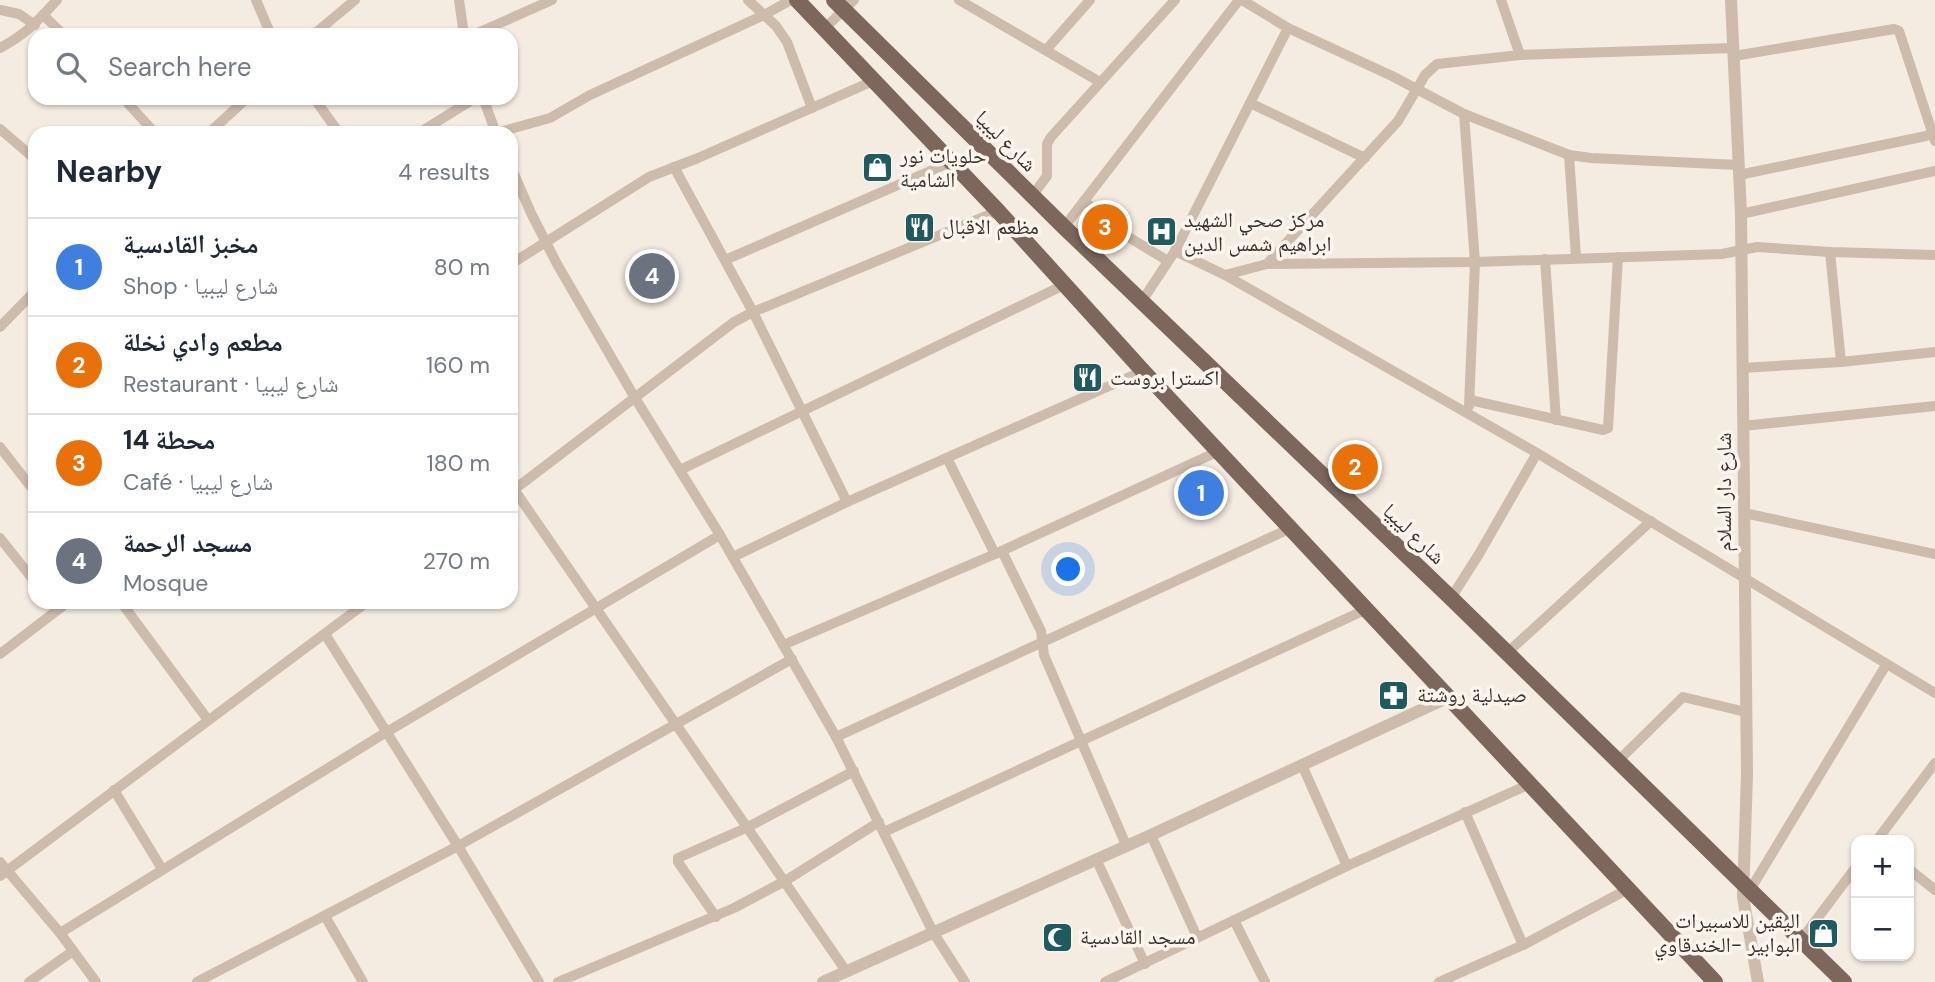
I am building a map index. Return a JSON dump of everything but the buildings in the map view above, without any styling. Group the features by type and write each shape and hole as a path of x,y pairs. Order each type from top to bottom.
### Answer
{"main road":[{"path":"797,0 998,211 1143,371 1715,982"},
{"name":"شارع ليبيا","path":"844,3 1064,228 1451,598 1844,982"}],"street":[{"path":"31,28 57,0"},
{"path":"256,0 268,28"},
{"path":"321,28 355,0"},
{"path":"459,0 463,28"},
{"path":"489,28 552,0"},
{"path":"748,0 787,42 812,108"},
{"path":"518,127 550,118 590,95 791,0"},
{"path":"958,0 1100,82"},
{"path":"1046,50 1090,0"},
{"path":"1032,195 1047,176 1047,144 1051,136 1175,0"},
{"path":"1064,228 1240,0 1288,28 1418,89 1464,114 1569,155 1739,170 1934,135 1899,30 1894,29 1734,52 1520,55 1437,64 1425,75 1418,89 1404,113 1267,264"},
{"path":"1501,0 1520,55"},
{"name":"شارع دار السلام","path":"1731,0 1741,214 1747,817 1745,912 1758,982"},
{"path":"824,29 844,3"},
{"path":"0,10 19,14 35,24"},
{"path":"43,15 57,28"},
{"path":"1142,301 1175,251 1288,28"},
{"path":"0,48 18,40 28,31"},
{"path":"518,259 643,180 873,81"},
{"path":"1250,103 1365,158"},
{"path":"129,105 148,126"},
{"path":"217,126 239,105"},
{"path":"319,105 334,126"},
{"path":"430,126 464,105"},
{"path":"486,105 493,126"},
{"path":"1464,114 1475,262 1468,414"},
{"path":"0,129 28,153"},
{"path":"1569,155 1576,257"},
{"path":"725,260 951,162"},
{"path":"674,167 753,312 846,502"},
{"path":"1741,214 1935,171"},
{"path":"518,182 545,241 635,398 733,557 836,737 933,932 965,982"},
{"path":"1084,201 1125,235 1168,261"},
{"path":"518,485 734,322 998,211"},
{"path":"1224,275 1267,264 1475,262 1722,254 1757,247 1935,255"},
{"path":"1175,251 1224,275 1537,453 1935,693"},
{"path":"1830,252 1841,362"},
{"path":"1470,400 1603,430 1609,426 1618,257"},
{"path":"1545,258 1556,420"},
{"path":"680,470 1066,284"},
{"path":"0,327 28,298"},
{"path":"1742,369 1935,352"},
{"path":"733,557 846,502 1143,371"},
{"path":"1743,426 1935,406"},
{"path":"0,447 28,483"},
{"path":"783,645 998,553 1219,451"},
{"path":"1451,598 1537,453"},
{"path":"947,458 1041,631 1044,655 1126,845"},
{"path":"518,497 846,971"},
{"path":"1744,513 1935,554"},
{"path":"1507,653 1651,521"},
{"path":"836,737 1291,528"},
{"path":"60,933 385,733 720,535"},
{"path":"0,538 28,573"},
{"path":"0,654 51,609"},
{"path":"126,609 208,720"},
{"path":"96,982 60,933 2,869 114,790 358,609"},
{"path":"558,982 716,917 881,827 1079,741 1367,609"},
{"path":"325,634 458,846 539,982"},
{"path":"197,982 458,846 792,659"},
{"path":"1746,887 1886,665"},
{"path":"822,982 1151,835 1449,697"},
{"path":"1617,762 1683,697 1746,712"},
{"path":"1881,835 1935,764"},
{"path":"1302,765 1347,866"},
{"path":"716,917 678,862 678,858 748,827 854,771"},
{"path":"1105,982 1347,866 1531,784"},
{"path":"114,790 162,869"},
{"path":"1465,812 1523,945"},
{"path":"1151,835 1197,937"},
{"path":"1096,859 1145,964"},
{"path":"1914,873 1935,890"},
{"path":"1801,940 1851,874"},
{"path":"1440,982 1523,945 1628,889"},
{"path":"325,916 363,982"},
{"path":"1234,920 1265,982"},
{"path":"29,982 73,951"}],"place":[{"name":"حلويات نور الشامية","path":"877,168"},
{"name":"مظعم الاقبال","path":"919,227"},
{"name":"محطة 14","path":"1105,227"},
{"name":"مركز صحي الشهيد ابراهيم شمس الدين","path":"1161,232"},
{"name":"مسجد الرحمة","path":"652,276"},
{"name":"اكسترا بروست","path":"1087,378"},
{"name":"مطعم وادي نخلة","path":"1355,467"},
{"name":"مخبز القادسية","path":"1201,493"},
{"name":"صيدلية روشتة","path":"1394,695"},
{"name":"اليقين للاسبيرات البوابير -الخندقاوي","path":"1823,933"},
{"name":"مسجد القادسية","path":"1057,937"}]}
